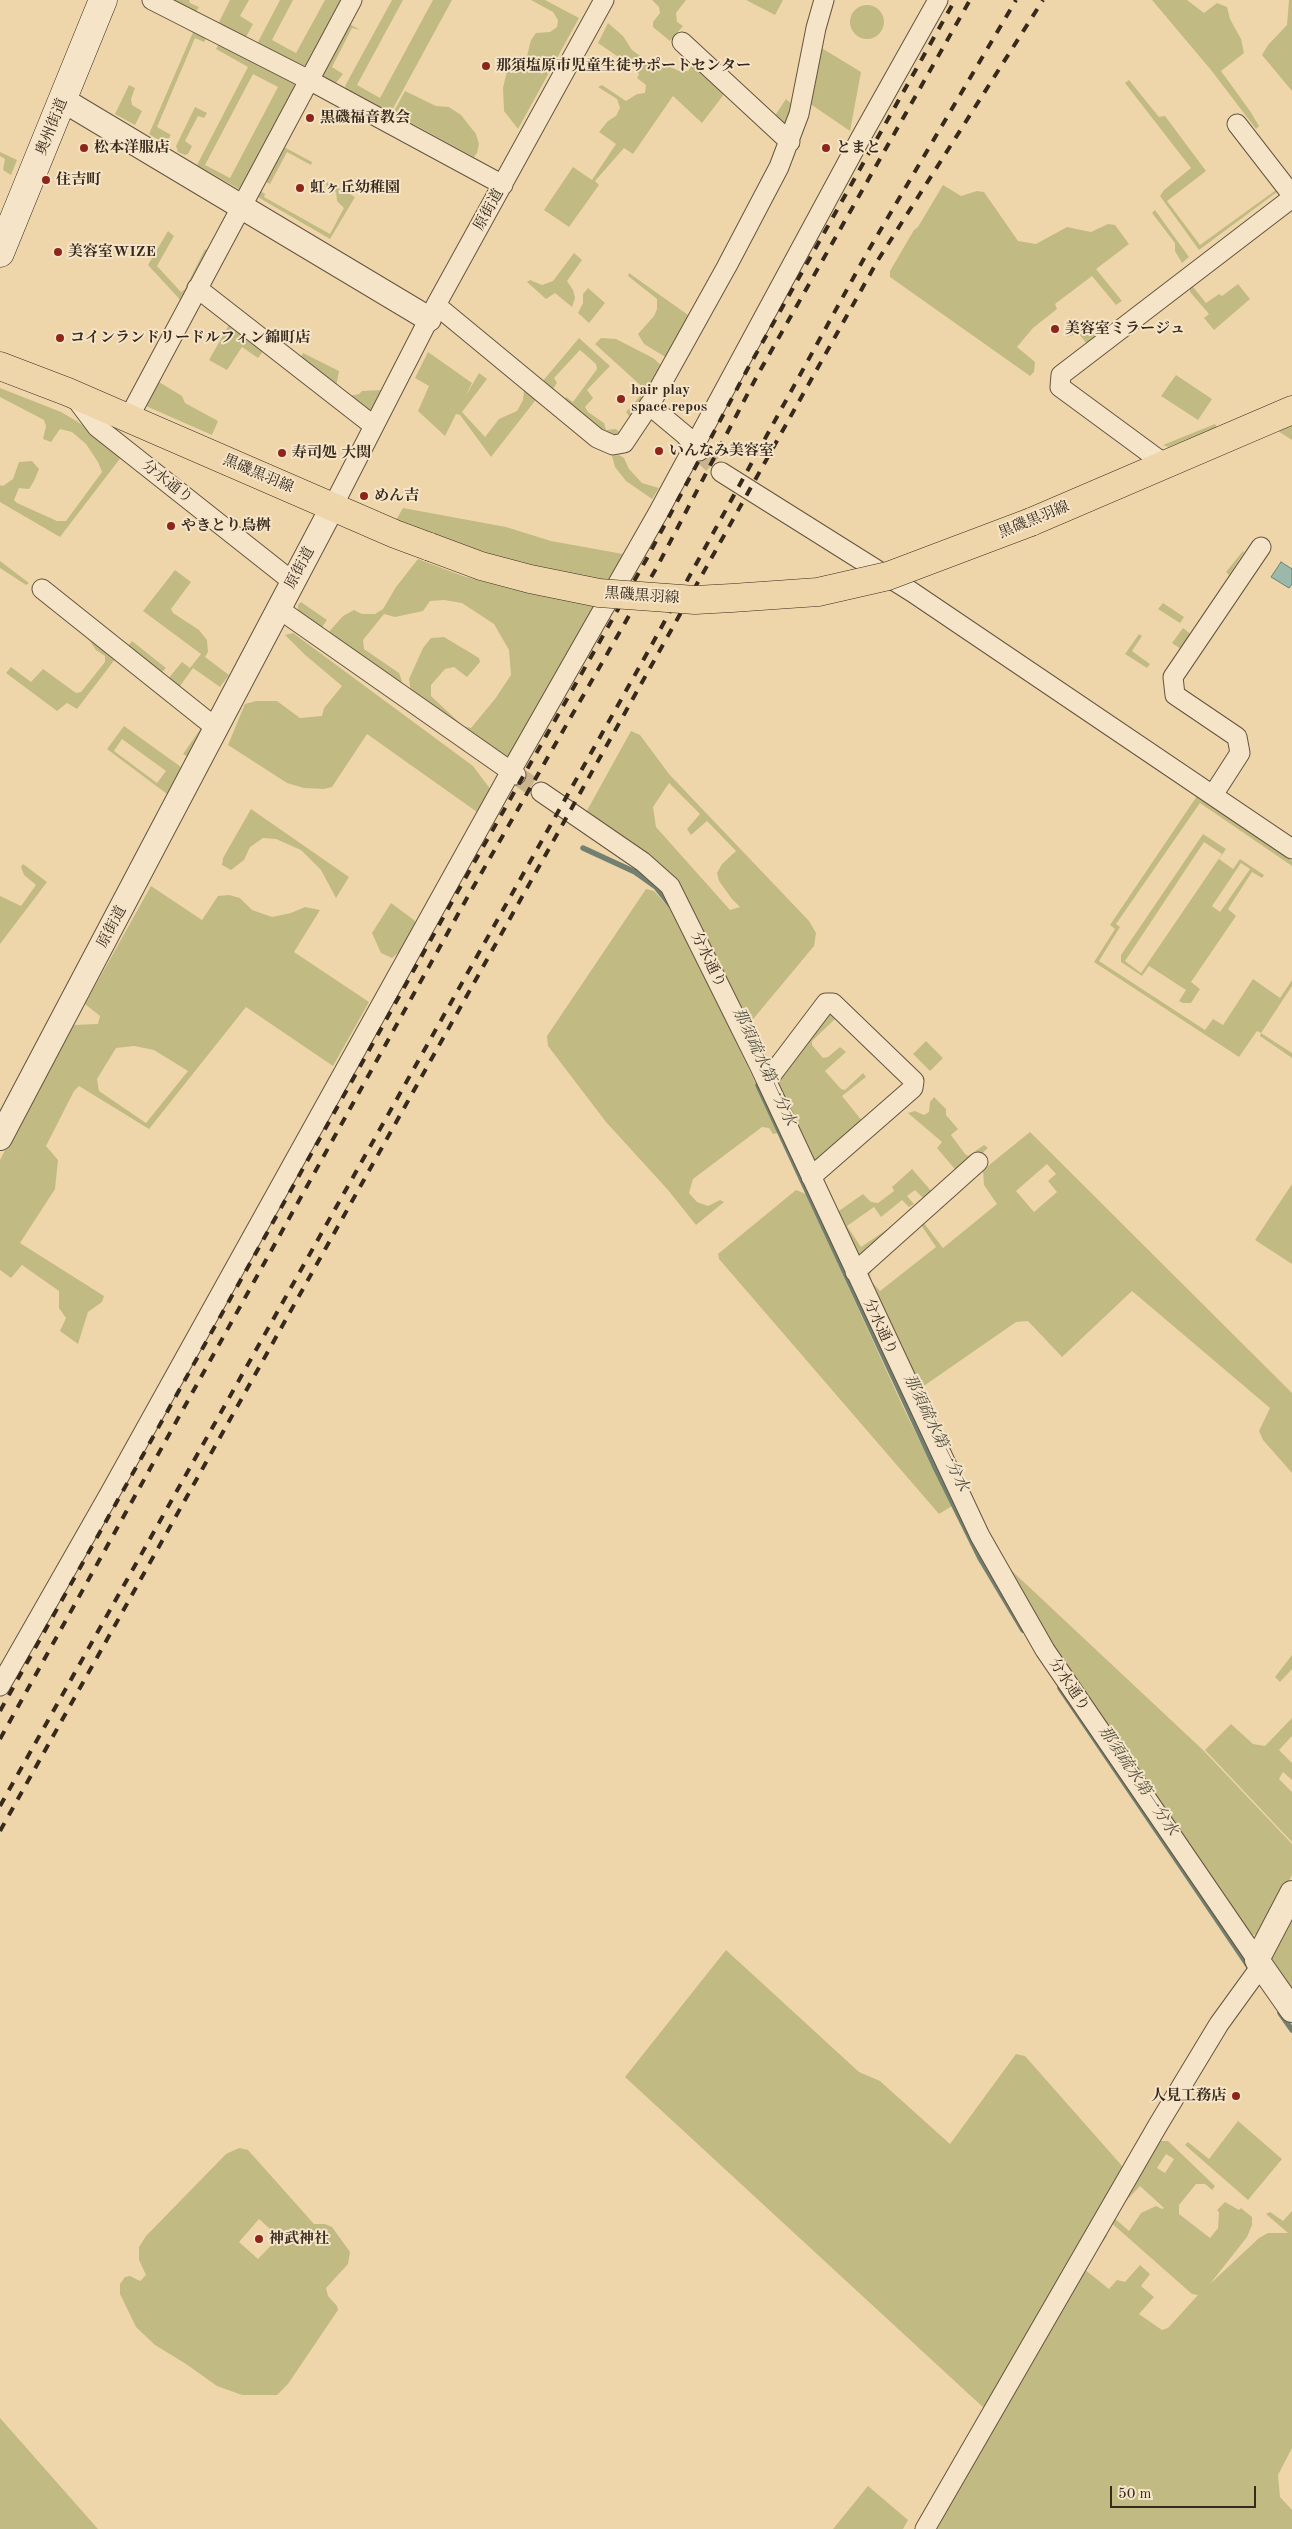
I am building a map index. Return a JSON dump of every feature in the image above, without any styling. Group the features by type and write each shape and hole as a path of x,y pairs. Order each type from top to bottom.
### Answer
{"main road":[{"name":"奥州街道","path":"0,253 103,0"},
{"name":"黒磯黒羽線","path":"0,366 73,394 430,547 481,566 530,579 599,593 695,600 818,592 888,576 1031,522 1292,410"}],"street":[{"path":"152,0 309,80 503,185"},
{"path":"128,418 352,0"},
{"name":"原街道","path":"0,1138 333,506 433,312 604,0"},
{"path":"63,100 240,206 433,312 605,443 613,445 624,443 650,405 727,266 790,142 799,114 816,28 824,0"},
{"path":"0,1686 697,448 860,139 938,0"},
{"path":"682,42 790,142"},
{"path":"1166,465 1060,388 1061,375 1292,196 1237,124"},
{"path":"197,288 374,426"},
{"name":"分水通り","path":"73,394 98,427 293,582"},
{"path":"650,405 697,448"},
{"path":"721,472 912,592 1292,849"},
{"path":"1213,795 1240,753 1237,737 1175,695 1173,677 1261,547"},
{"path":"42,589 216,728"},
{"path":"278,609 513,773"},
{"name":"分水通り","path":"541,792 643,862 670,886 767,1082 966,1511 1045,1650 1259,1963"},
{"path":"767,1082 826,1003 833,1003 914,1080 913,1088 811,1177"},
{"path":"855,1272 978,1162"},
{"path":"925,2529 1158,2125 1219,2024 1259,1963 1292,1893"},
{"path":"1259,1963 1292,2010"}],"shaded area":[{"path":"165,0 189,0 190,3 199,7 194,15"},
{"path":"230,0 249,0 240,16 253,24 246,37 243,38 220,27 219,22"},
{"path":"280,0 293,0 272,40 296,53 325,0 343,0 307,66 303,69 259,46 258,42"},
{"path":"392,0 403,0 357,85 380,98 433,0 452,0 390,114 346,90 345,86"},
{"path":"531,0 545,0 579,18 518,129 504,111 503,88 508,67 516,60 527,56 531,40 536,33 550,32 557,27 558,20 553,12"},
{"path":"652,0 686,0 676,13 677,22 683,26 670,41 653,27 653,22 660,13 659,7"},
{"path":"746,0 783,0 775,15"},
{"path":"1152,0 1187,0 1204,13 1217,3 1227,7 1230,19 1241,39 1244,53 1221,71 1250,111 1259,126 1256,129 1211,70"},
{"path":"1289,0 1292,0 1292,91 1262,55 1268,45 1287,25"},
{"path":"867,5 879,10 884,22 879,34 867,39 855,34 850,22 855,10"},
{"path":"348,23 360,30 352,28 332,67 343,74 335,84 322,78 321,72"},
{"path":"608,23 623,36 632,50 651,64 664,64 679,71 688,71 693,64 725,93 702,123 673,96 633,154 624,148 595,181 599,185 569,227 544,210 573,167 592,180 616,144 599,132 608,121 616,116 620,108 617,99 598,87 602,85 626,101 637,94 645,93 646,85 637,78 639,74 636,69 598,43"},
{"path":"194,30 207,37 204,42 195,38 157,127 171,135 165,144 149,134"},
{"path":"219,43 296,81 296,86 243,187 239,189 197,165 248,67 216,49","holes":["253,74 278,87 230,178 205,165"]},
{"path":"820,47 861,72 850,131 809,103"},
{"path":"1129,80 1159,117 1165,116 1206,171 1167,201 1200,245 1276,190 1277,192 1199,250 1160,196 1164,190 1191,168 1125,83"},
{"path":"129,85 135,88 131,99 132,105 142,111 135,125 115,114"},
{"path":"405,91 436,106 449,107 461,115 476,134 479,144 474,157 393,113"},
{"path":"786,99 793,105 786,124 782,125 774,117"},
{"path":"195,107 207,113 204,118 198,116 185,141 192,146 188,154 185,155 178,152 176,146"},
{"path":"282,146 312,162 311,165 287,152 270,184 264,181"},
{"path":"0,152 17,160 11,175 3,170 5,159 0,156"},
{"path":"327,182 355,197 330,239 256,196 259,190 265,194 264,197 330,234 344,208 337,201 336,192 326,185"},
{"path":"943,185 961,196 977,191 984,192 1018,241 1036,244 1067,227 1091,232 1108,224 1115,225 1129,244 1096,269 1122,301 1116,305 1092,276 1055,304 1057,309 1033,328 1017,347 1035,362 1034,372 1030,376 890,277 890,271"},
{"path":"1155,210 1189,257 1182,263 1175,251 1175,243 1152,213"},
{"path":"168,231 174,236 157,266 181,292 185,289 205,249 209,252 183,303 148,265"},
{"path":"574,253 582,260 567,281 573,290 575,298 572,307 555,293 546,299 527,282 530,280 542,285 553,281"},
{"path":"629,273 688,315 667,358 644,344 638,334 654,316 657,309 657,299 628,276"},
{"path":"1190,283 1206,303 1219,294 1222,296 1238,284 1250,299 1214,330 1204,318 1209,314 1190,292"},
{"path":"588,288 605,303 589,323 578,313 583,303 583,294"},
{"path":"1071,318 1079,328 1089,328 1096,336 1087,344 1078,333 1067,337 1076,329 1069,320"},
{"path":"230,323 264,350 258,358 242,347 227,370 209,360"},
{"path":"579,338 610,366 587,390 593,398 585,407 588,412 604,423 606,430 616,429 620,433 614,436 608,437 563,401 566,397 573,402 597,369 596,364 580,350 554,378 557,383 552,391 542,382"},
{"path":"601,338 616,339 653,358 663,367 649,393 595,344"},
{"path":"428,352 472,383 465,397 479,373 487,379 462,412 485,437 499,419 517,411 523,400 524,391 487,358 538,397 491,457 460,415 456,414 445,436 418,411 429,386 415,378"},
{"path":"303,353 339,371 336,387 300,359"},
{"path":"1176,375 1212,399 1198,420 1161,396"},
{"path":"159,382 182,396 185,403 218,421 212,435 146,406"},
{"path":"0,388 61,412 78,422 122,456 60,537 0,502 0,485 3,486 13,479 19,462 32,461 39,469 34,481 29,489 19,488 14,500 57,521 66,521 102,472 98,462 86,444 72,432 60,429 51,442 43,439 46,426 44,420 0,397"},
{"path":"383,390 372,410 368,412 349,396 359,394 362,391"},
{"path":"640,396 645,399 631,419 626,412"},
{"path":"1215,424 1217,427 1168,447 1163,445"},
{"path":"1292,425 1292,440 1278,431"},
{"path":"619,455 624,458 629,469 642,483 659,488 652,499 626,481 615,467 612,456"},
{"path":"403,508 506,527 551,541 623,554 627,558 614,582 546,570 495,557 396,520"},
{"path":"1244,552 1229,575 1226,572"},
{"path":"418,559 463,576 515,590 598,607 509,763 411,693 409,679 423,648 431,638 444,637 479,658 480,662 467,677 454,667 445,669 431,685 431,696 463,726 471,728 495,699 511,675 509,650 494,624 462,603 444,600 430,601 423,611 395,617 384,614 363,640 364,649 399,673 402,681 395,685 326,635 343,616 354,610 362,614 375,614 383,609 396,587"},
{"path":"0,561 29,583 26,585 0,568"},
{"path":"1281,562 1292,569 1292,584 1289,588 1271,577"},
{"path":"175,570 191,582 171,609 173,613 199,630 207,640 208,652 205,657 229,675 220,687 193,668 178,689 167,680 182,662 190,668 201,654 143,611"},
{"path":"301,602 327,620 320,630 298,612 298,605"},
{"path":"1163,603 1184,617 1180,623 1158,609"},
{"path":"1183,628 1192,635 1181,649 1172,643"},
{"path":"293,633 473,766 491,790 477,812 367,734 332,787 324,789 304,788 287,783 228,745 245,704 256,701 277,701 300,718 322,716 324,708 342,686 285,635"},
{"path":"85,634 116,658 77,709 67,703 57,711 6,673 11,667 31,682 43,669 76,693 81,692 105,662 105,656 96,650"},
{"path":"1139,634 1142,636 1132,651 1150,664 1147,668 1125,654"},
{"path":"132,641 166,668 159,675 126,648"},
{"path":"124,726 181,767 167,794 107,749","holes":["122,739 166,771 157,783 114,751"]},
{"path":"205,727 188,757 183,754 201,728"},
{"path":"631,731 640,735 669,774 809,921 816,933 814,946 749,1024 767,1058 776,1054 771,1064 764,1063 677,886 584,816","holes":["669,783 700,814 687,829 691,835 707,821 736,851 722,864 717,873 719,881 740,907 730,910 656,827 653,807"]},
{"path":"1197,796 1292,861 1292,866 1200,803 1116,924 1120,927 1099,961 1205,1030 1213,1019 1223,1025 1253,979 1280,998 1292,980 1292,986 1261,1033 1257,1031 1239,1057 1094,962 1115,929 1110,925"},
{"path":"251,809 349,877 336,898 321,870 301,850 276,839 263,838 250,847 244,860 231,870 222,865 223,858"},
{"path":"1203,834 1226,849 1219,859 1233,869 1240,859 1264,875 1262,878 1252,872 1228,909 1236,916 1191,982 1200,989 1191,1003 1179,1001 1186,990 1149,966 1142,976 1121,962 1121,955","holes":["1204,842 1222,854 1141,973 1125,961","1241,863 1250,869 1220,912 1212,906"]},
{"path":"23,864 47,882 0,944 0,896 21,906 36,885 24,875 21,867"},
{"path":"151,886 202,920 218,896 229,895 240,898 252,910 272,917 291,913 305,907 320,910 294,952 369,1002 333,1066 246,1007 149,1129 79,1086 74,1091 46,1146 58,1160 55,1189 20,1243 104,1296 102,1302 88,1312 78,1344 60,1331 66,1318 59,1308 59,1291 22,1265 11,1278 0,1270 0,1160 48,1065 55,1060 74,1025 98,1024 100,1016 85,1004","holes":["134,1046 154,1050 188,1071 146,1123 99,1091 97,1079 116,1048"]},
{"path":"646,889 654,891 669,908 685,934 779,1133 773,1134 769,1128 762,1127 693,1179 689,1193 697,1202 708,1206 720,1200 724,1202 696,1225 668,1190 606,1122 548,1046 547,1036"},
{"path":"391,903 414,920 417,927 407,945 392,958 381,953 372,933"},
{"path":"832,1012 837,1017 812,1041 812,1045 823,1058 828,1057 840,1047 846,1052 825,1071 841,1089 845,1090 863,1073 866,1077 842,1096 863,1122 819,1162 812,1161 775,1083 801,1046"},
{"path":"1261,1033 1292,1053 1292,1058 1260,1036"},
{"path":"926,1041 943,1058 930,1071 913,1054"},
{"path":"934,1097 946,1109 946,1115 958,1129 951,1135 965,1154 968,1156 984,1145 988,1148 959,1174 937,1148 942,1142 908,1113 915,1111 924,1115 929,1112 930,1102"},
{"path":"1030,1132 1292,1393 1292,1473 1263,1440 1259,1431 1270,1408 1132,1291 1062,1357 1028,1321 1016,1322 918,1390 862,1272 875,1265 870,1274 872,1282 880,1291 936,1247 919,1222 923,1222 943,1248 997,1204 984,1185 983,1170","holes":["1047,1164 1056,1174 1048,1181 1057,1192 1034,1212 1016,1191"]},
{"path":"912,1169 933,1193 925,1200 915,1190 907,1196 914,1204 909,1207 902,1200 881,1217 874,1207 847,1226 861,1247 889,1228 893,1232 862,1255 855,1254 836,1213 863,1194 871,1202 878,1203 894,1191 892,1187"},
{"path":"1292,1184 1292,1264 1255,1240"},
{"path":"796,1190 806,1194 903,1407 952,1506 939,1514 719,1259 718,1254"},
{"path":"1011,1570 1204,1751 1292,1844 1292,1875 1260,1934 1247,1936 1087,1708 1009,1574"},
{"path":"1292,1655 1292,1669 1280,1682 1275,1677"},
{"path":"1292,1718 1292,1736 1279,1750 1292,1763 1292,1780 1283,1772 1279,1779 1292,1792 1292,1842 1205,1750 1231,1724 1253,1744 1265,1746"},
{"path":"1292,1915 1292,1994 1273,1967 1272,1957"},
{"path":"726,1950 859,2072 880,2081 950,2144 1016,2054 1025,2056 1123,2167 1101,2230 1107,2236 1084,2269 1109,2289 1117,2280 1125,2282 1140,2265 1150,2274 1141,2286 1154,2297 1139,2314 1162,2330 1168,2328 1198,2295 1192,2294 1108,2220 1159,2141 1168,2141 1215,2186 1212,2190 1205,2184 1196,2184 1179,2205 1179,2214 1210,2238 1218,2228 1219,2212 1217,2210 1225,2202 1239,2210 1241,2208 1252,2217 1252,2225 1247,2237 1210,2284 1259,2238 1268,2233 1288,2233 1266,2214 1270,2212 1283,2221 1292,2211 1292,2448 1278,2475 1280,2497 1292,2510 1292,2529 914,2529 986,2410 625,2077","holes":["1166,2154 1174,2159 1165,2173 1157,2168","1140,2186 1164,2208 1156,2206 1141,2213 1129,2231 1112,2216"]},
{"path":"1238,2121 1282,2159 1248,2200 1185,2145 1188,2142 1209,2159"},
{"path":"239,2148 248,2150 314,2224 325,2224 332,2227 350,2252 348,2264 326,2288 328,2296 337,2306 338,2310 288,2384 277,2395 242,2395 217,2386 155,2345 136,2327 120,2294 120,2284 125,2277 130,2276 140,2281 146,2275 139,2260 139,2247 146,2236 226,2154","holes":["259,2219 279,2237 258,2259 239,2242"]},
{"path":"0,2418 98,2529 0,2529"},
{"path":"868,2486 908,2520 903,2529 833,2529"}],"waterway":[{"name":"那須疏水第一分水","path":"583,848 635,872 656,887 671,906"},
{"name":"那須疏水第一分水","path":"758,1085 936,1469 980,1558 1023,1630"},
{"name":"那須疏水第一分水","path":"1060,1688 1251,1970"},
{"name":"那須疏水第一分水","path":"1280,2013 1292,2030"}],"tunnel":[{"path":"699,451 721,472"},
{"path":"516,775 541,792"}],"railway":[{"path":"0,1711 458,891 646,560 747,370 955,0"},
{"path":"0,1739 467,898 657,567 757,376 970,0"},
{"path":"0,1806 650,648 867,253 1016,0"},
{"path":"0,1831 878,260 1043,0"}],"place":[{"name":"那須塩原市児童生徒サポートセンター","path":"486,66"},
{"name":"黒磯福音教会","path":"310,118"},
{"name":"松本洋服店","path":"84,148"},
{"name":"とまと","path":"826,148"},
{"name":"住吉町","path":"46,180"},
{"name":"虹ヶ丘幼稚園","path":"300,188"},
{"name":"美容室WIZE","path":"58,252"},
{"name":"美容室ミラージュ","path":"1055,329"},
{"name":"コインランドリードルフィン錦町店","path":"60,338"},
{"name":"hair play space repos","path":"621,399"},
{"name":"いんなみ美容室","path":"659,451"},
{"name":"寿司処 大関","path":"282,453"},
{"name":"めん吉","path":"364,496"},
{"name":"やきとり鳥桝","path":"171,526"},
{"name":"人見工務店","path":"1236,2096"},
{"name":"神武神社","path":"259,2239"}]}
